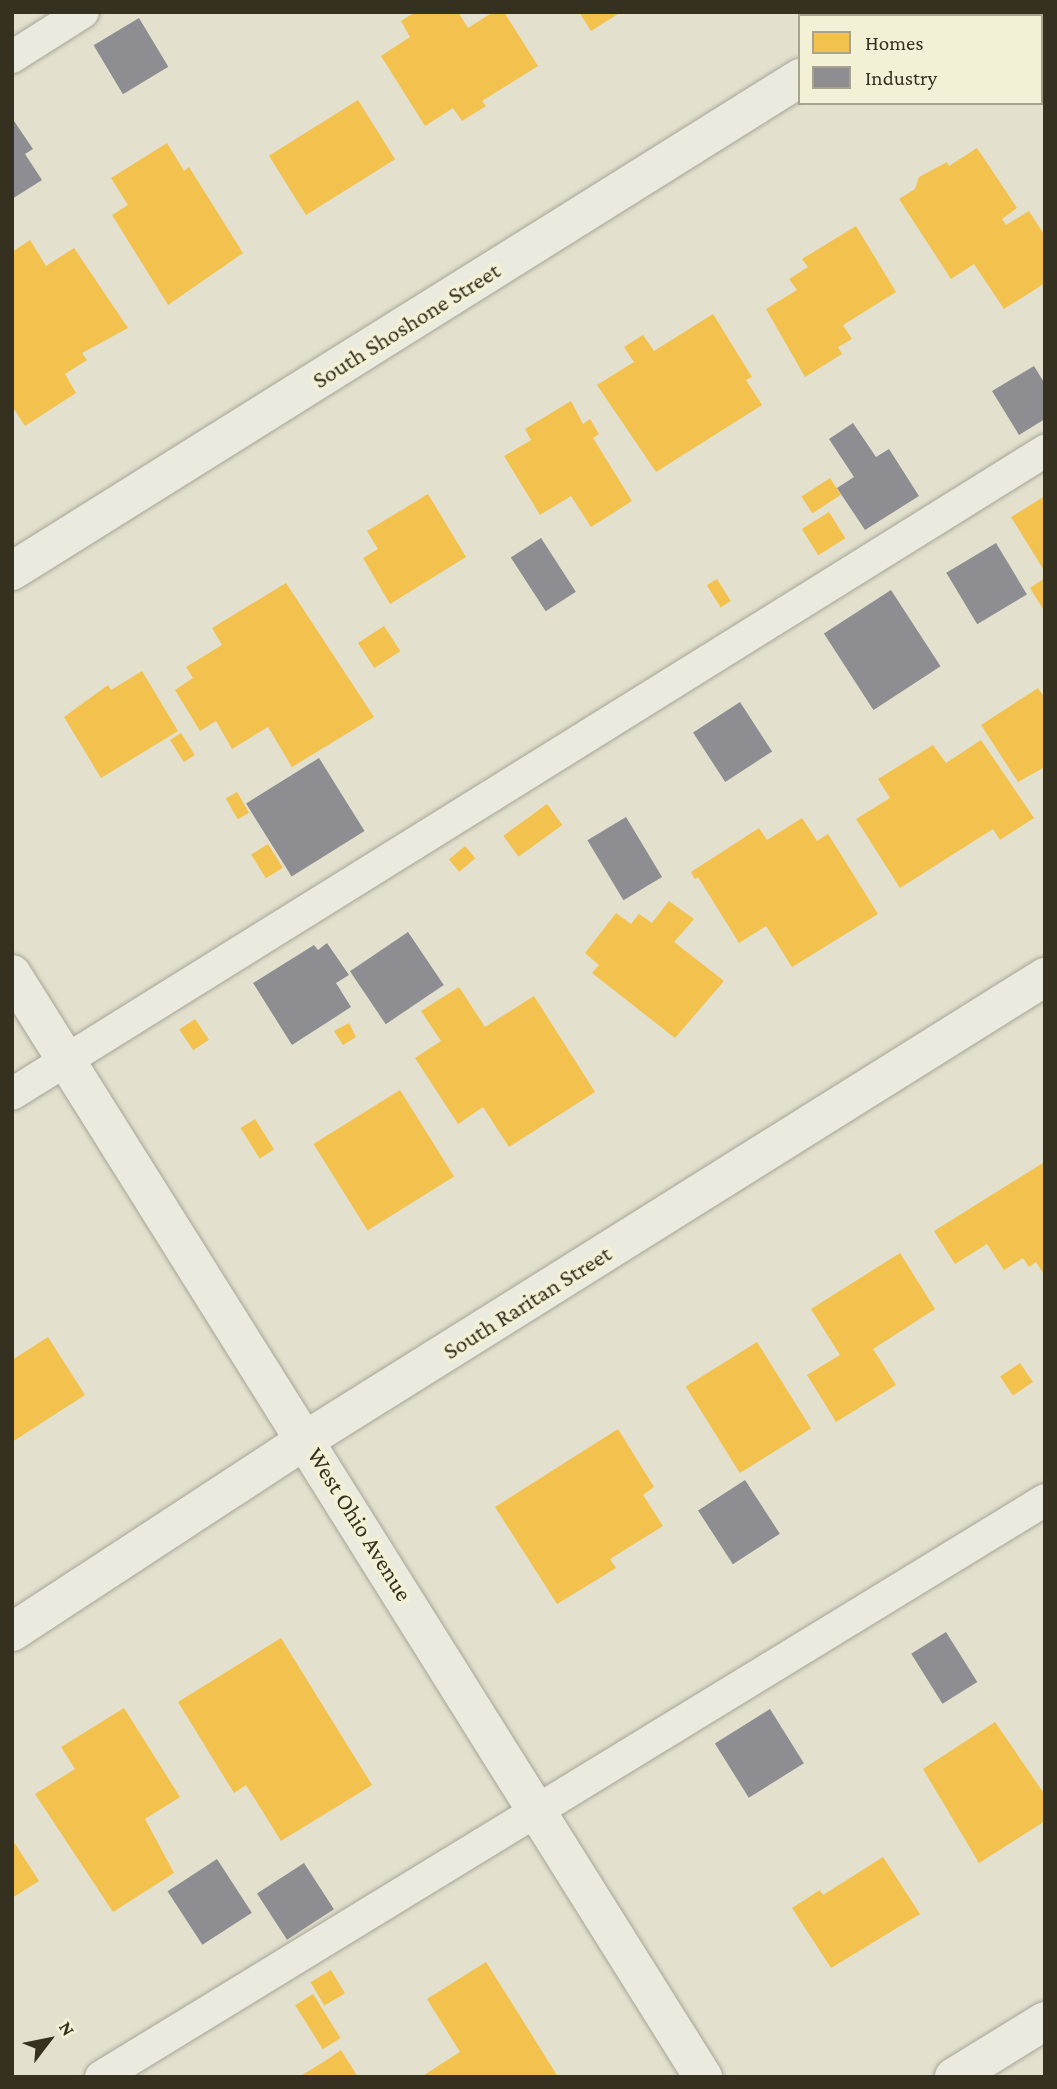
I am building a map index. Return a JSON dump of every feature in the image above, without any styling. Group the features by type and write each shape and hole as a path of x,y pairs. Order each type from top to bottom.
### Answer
{"street":[{"name":"South Shoshone Street","path":"12,571 798,79"},
{"name":"West Ohio Avenue","path":"12,974 307,1439 703,2077"},
{"name":"South Raritan Street","path":"12,1632 307,1439 1045,977"},
{"path":"954,2077 1045,2021"}],"lane":[{"path":"12,57 83,12"},
{"path":"12,1094 1045,451"},
{"path":"101,2077 539,1812 1045,1500"}],"building: Homes":[{"path":"415,12 458,12 468,28 493,12 504,12 538,66 482,101 486,106 462,121 453,108 425,126 381,56 410,37 401,21"},
{"path":"579,12 621,12 591,31"},
{"path":"358,100 395,159 306,215 269,156"},
{"path":"167,143 184,171 189,167 243,253 168,305 112,215 128,205 111,178"},
{"path":"977,148 1017,208 1002,219 1006,225 1029,211 1045,236 1045,283 1004,309 974,264 951,279 899,199 915,189 919,177 947,162 949,166"},
{"path":"856,226 896,292 843,325 852,339 838,347 842,354 805,377 766,309 797,290 789,279 808,267 802,259"},
{"path":"30,240 46,266 74,248 128,328 82,353 87,360 65,374 76,393 25,426 12,406 12,252"},
{"path":"713,314 752,377 746,380 762,405 656,472 597,385 634,362 624,347 643,335 654,351"},
{"path":"571,401 583,424 590,419 599,434 593,438 632,501 591,527 571,496 540,515 504,456 531,440 525,429"},
{"path":"830,478 841,495 812,513 801,497"},
{"path":"428,494 466,557 390,604 363,558 378,549 367,531"},
{"path":"1045,496 1045,572 1011,517"},
{"path":"829,512 845,538 818,555 802,529"},
{"path":"1045,578 1045,612 1030,588"},
{"path":"717,579 731,601 721,607 707,585"},
{"path":"286,583 374,717 292,767 268,727 232,749 216,721 200,731 175,690 193,678 186,667 222,645 212,628"},
{"path":"384,626 400,651 374,668 358,643"},
{"path":"142,671 178,731 101,778 64,717 108,685 111,690"},
{"path":"1038,688 1045,698 1045,767 1018,782 981,725"},
{"path":"181,733 195,755 184,762 170,740"},
{"path":"981,740 1034,818 1000,840 993,829 900,888 856,819 890,798 878,779 933,745 946,763"},
{"path":"237,792 249,813 238,819 226,798"},
{"path":"547,804 562,825 519,857 503,836"},
{"path":"802,818 817,841 828,834 878,914 792,967 766,926 739,943 698,877 695,879 691,872 759,828 767,840"},
{"path":"268,844 283,868 266,878 251,855"},
{"path":"465,846 475,858 459,872 449,859"},
{"path":"669,901 694,919 674,942 724,981 675,1038 592,973 599,965 585,953 616,913 631,924 639,914 652,923"},
{"path":"459,987 485,1027 534,996 595,1092 509,1147 483,1107 458,1124 415,1058 441,1041 421,1011"},
{"path":"195,1019 209,1040 193,1050 179,1030"},
{"path":"349,1023 356,1037 343,1045 334,1031"},
{"path":"400,1090 454,1177 368,1231 313,1144"},
{"path":"255,1119 274,1150 260,1159 241,1128"},
{"path":"1043,1163 1045,1276 1036,1262 1029,1267 1023,1258 1004,1270 987,1244 955,1264 934,1231"},
{"path":"900,1253 935,1309 873,1349 896,1385 836,1422 807,1375 840,1355 811,1309"},
{"path":"48,1337 85,1395 12,1442 12,1360"},
{"path":"757,1342 811,1429 740,1473 686,1387"},
{"path":"1020,1363 1033,1382 1013,1395 1000,1376"},
{"path":"618,1429 654,1487 643,1495 663,1526 610,1559 616,1568 557,1604 495,1507"},
{"path":"281,1638 372,1785 281,1841 246,1785 234,1793 178,1702"},
{"path":"124,1708 180,1797 145,1819 174,1873 113,1912 35,1794 75,1769 61,1747"},
{"path":"995,1722 1045,1795 1045,1821 979,1863 923,1769"},
{"path":"12,1839 39,1881 12,1898"},
{"path":"883,1857 920,1914 831,1968 792,1908 820,1890 823,1895"},
{"path":"486,1962 558,2077 421,2077 460,2052 427,1999"},
{"path":"331,1970 345,1993 324,2006 310,1982"},
{"path":"313,1994 341,2038 323,2049 295,2005"},
{"path":"341,2050 358,2077 299,2077 328,2059"}],"building: Industry":[{"path":"139,18 168,67 123,94 94,45"},
{"path":"12,118 33,149 25,154 42,180 12,199"},
{"path":"1034,366 1045,384 1045,419 1019,435 992,391"},
{"path":"853,423 876,457 889,449 919,496 865,530 837,488 854,477 829,439"},
{"path":"541,538 576,592 546,611 511,558"},
{"path":"996,543 1027,594 977,624 946,573"},
{"path":"891,590 941,666 873,710 824,634"},
{"path":"740,702 772,751 725,782 693,732"},
{"path":"319,758 365,831 292,877 246,804"},
{"path":"626,817 662,877 623,900 587,840"},
{"path":"408,932 444,985 386,1024 350,971"},
{"path":"327,943 349,975 336,983 351,1007 292,1045 253,983 314,945 318,950"},
{"path":"745,1480 780,1534 733,1564 698,1510"},
{"path":"946,1632 977,1682 942,1704 911,1654"},
{"path":"770,1709 804,1763 749,1798 715,1743"},
{"path":"217,1859 252,1913 202,1945 168,1891"},
{"path":"304,1863 334,1909 287,1940 257,1893"}]}
